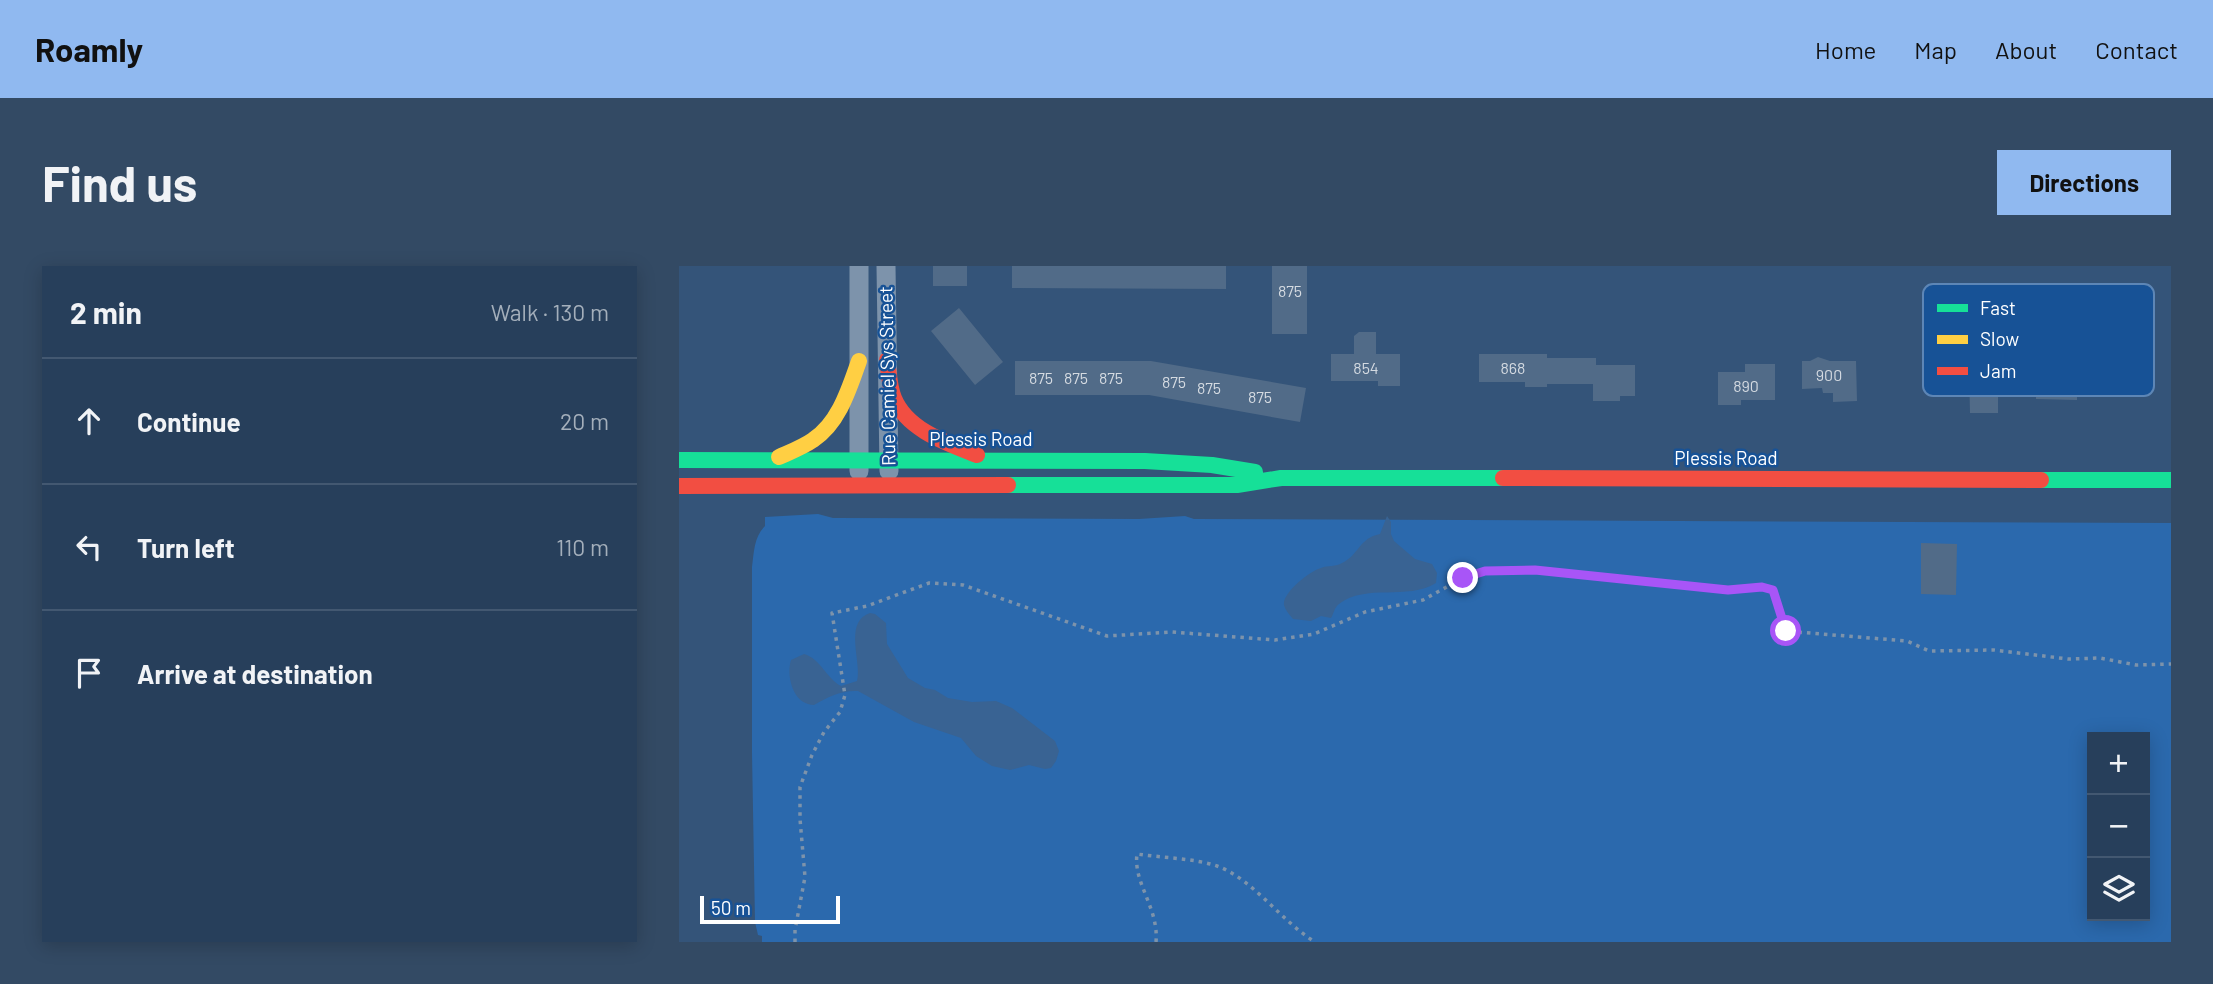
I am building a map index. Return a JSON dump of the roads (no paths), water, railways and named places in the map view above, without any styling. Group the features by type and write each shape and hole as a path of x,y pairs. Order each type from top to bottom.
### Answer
{"main road":[{"path":"887,360 895,401 905,414 917,425 942,440 992,461"},
{"path":"770,461 817,438 824,431 840,408 859,361"},
{"name":"Plessis Road","path":"679,460 888,459 1186,464 1237,468 1281,478"},
{"name":"Plessis Road","path":"679,486 1237,485 1281,478 2171,480"}],"street":[{"name":"Rue Camiel Sys Street","path":"859,266 860,486"},
{"name":"Rue Camiel Sys Street","path":"886,266 889,486"}]}
